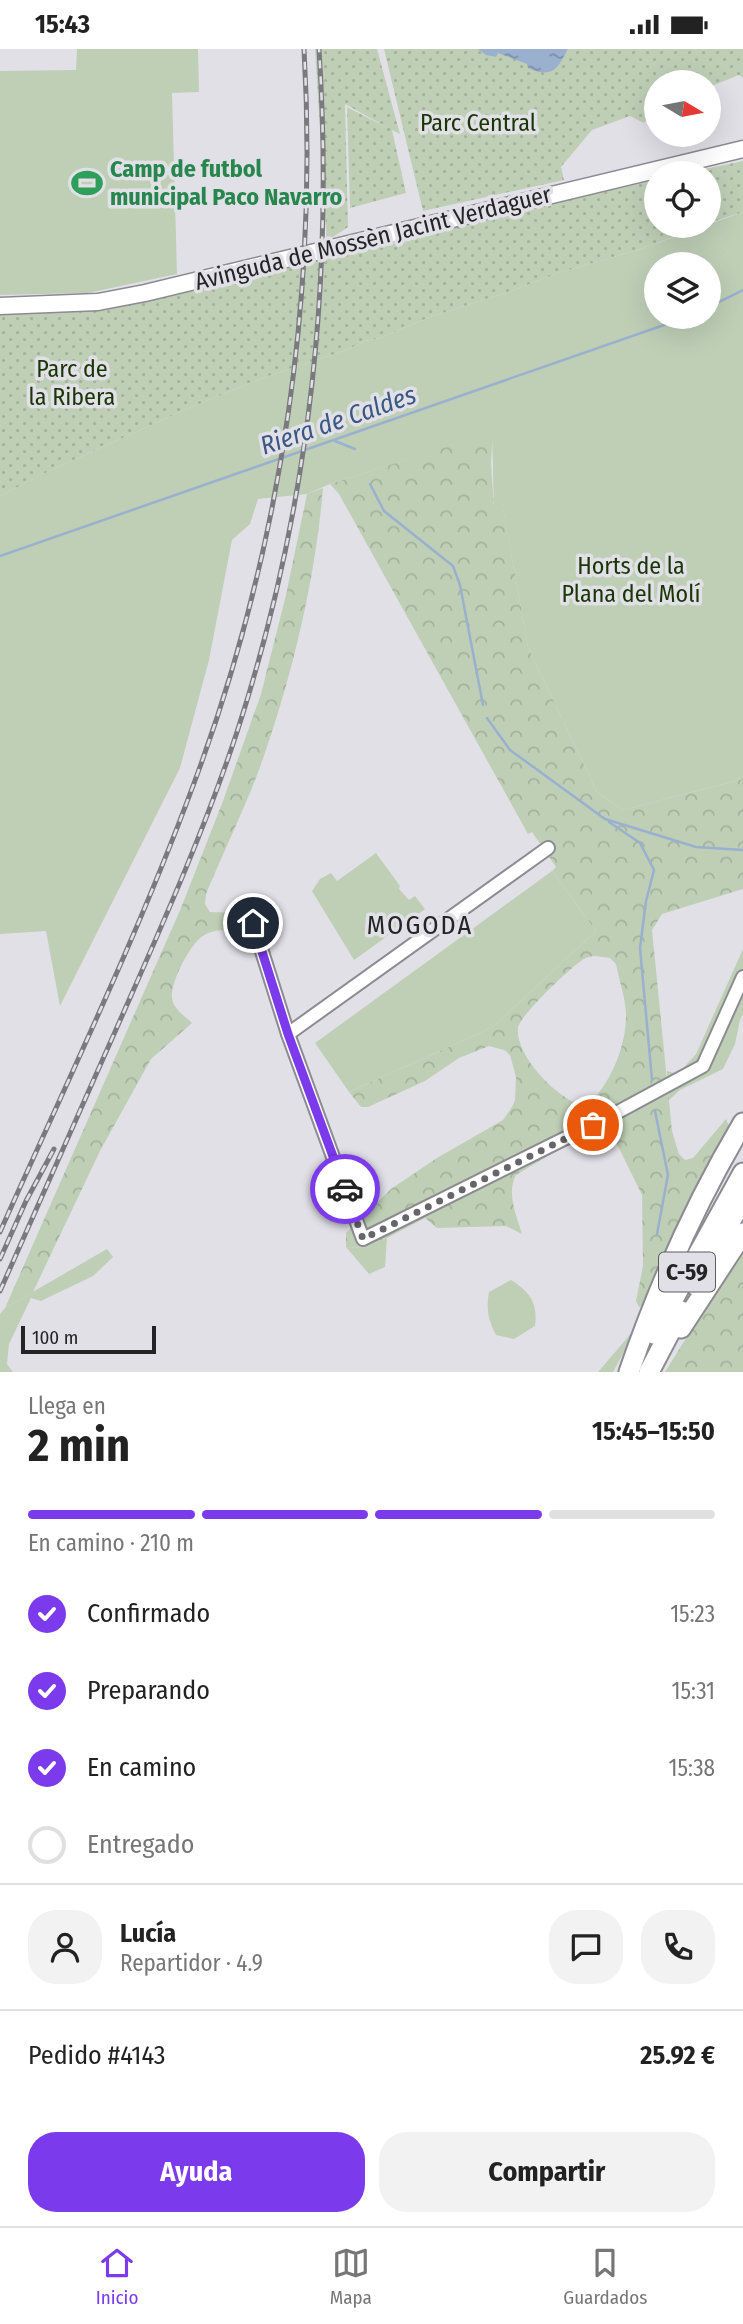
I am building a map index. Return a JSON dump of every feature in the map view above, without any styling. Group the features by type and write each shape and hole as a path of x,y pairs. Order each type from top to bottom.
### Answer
{"highway":[{"path":"631,1372 651,1311 684,1234 710,1180 743,1123"},
{"name":"C-59","path":"631,1372 743,1173"},
{"name":"C-59","path":"650,1372 743,1199"},
{"path":"650,1372 743,1233"}],"main road":[{"name":"Avinguda de Mossèn Jacint Verdaguer","path":"0,306 98,302 145,293 743,149"}],"street":[{"path":"288,1034 548,848"},
{"path":"253,923 288,1034 363,1239 617,1113 703,1066 743,977"}],"green space":[{"name":"Camp de futbol municipal Paco Navarro","path":"77,49 198,49 199,92 172,93 177,274 88,293 0,295 0,71 76,70"},
{"path":"315,49 377,49 400,134 392,130 406,193 350,208 347,107 390,129 345,104 348,227 327,241"},
{"name":"Parc Central","path":"384,49 743,49 743,78 739,75 721,82 721,70 644,70 644,123 630,116 592,130 561,167 564,180 423,211"},
{"path":"743,161 743,212 721,219 721,166"},
{"name":"Parc de la Ribera","path":"644,183 644,238 670,238 561,272 268,376 189,408 0,496 0,313 328,254"},
{"name":"Horts de la Plana del Molí","path":"743,212 743,779 623,810 597,792 528,647 502,503 494,509 492,433 330,484 307,494 258,499 250,524 232,540 209,660 180,768 60,1006 46,931 0,934 0,496 189,408 268,376 561,272 671,238 721,238 721,220"},
{"path":"493,432 491,462 494,508 502,502 528,647 597,792 623,810 743,779 743,889 662,914 652,930 672,1131 679,1154 685,1160 693,1158 726,1119 729,1126 646,1305 639,1307 636,1301 643,1266 642,1195 614,1138 607,1136 563,1147 516,1175 512,1197 522,1234 506,1226 437,1228 425,1218 363,1248 346,1247 346,1233 391,1189 437,1158 503,1120 515,1100 516,1077 510,1055 504,1050 489,1046 459,1058 425,1081 368,1107 361,1107 349,1092 493,1027 596,931 552,871 556,867 532,832 528,834 339,494 330,484","holes":["591,956 610,958 616,964 624,1001 624,1038 609,1077 585,1106 563,1096 541,1076 524,1051 518,1028 536,1002 578,963"]},
{"path":"323,488 308,596 281,702 259,770 206,894 205,904 210,912 245,913 251,931 226,930 208,933 198,940 187,955 174,983 172,998 177,1009 192,1023 151,1059 100,1151 33,1292 5,1308 181,908 223,801 261,694 286,595 307,494"},
{"path":"376,853 400,886 399,889 409,900 415,896 425,909 354,960 312,891 320,879 331,873 337,881"},
{"path":"552,871 596,931 493,1027 349,1092 315,1043"},
{"path":"743,949 743,1014 735,1044 723,1069 680,1090 669,1100 667,1071 678,1074 696,1054"},
{"path":"387,1238 385,1267 369,1274 346,1247 363,1248"},
{"path":"107,1249 113,1257 93,1276 41,1301 31,1298 9,1344 7,1364 13,1372 0,1372 0,1314 5,1308"},
{"path":"743,1249 743,1372 665,1372 737,1256"},
{"path":"511,1280 531,1299 536,1318 535,1326 514,1339 496,1335 488,1309 489,1292"},
{"path":"640,1323 613,1372 598,1372"}],"water":[{"path":"478,49 568,49 557,67 543,72 528,68 527,64 498,53 496,57 486,55"}],"waterway":[{"name":"Riera de Caldes","path":"721,301 743,290"},
{"name":"Riera de Caldes","path":"0,556 653,329"},
{"path":"335,441 355,449"},
{"path":"370,484 384,511 453,566 460,585 483,705"},
{"path":"487,718 510,750 605,819 696,847 743,850"},
{"path":"609,822 640,843 654,870 646,901 640,948 652,1080"},
{"path":"655,1111 668,1175 657,1234"}],"railway":[{"path":"0,1232 105,999 179,823 230,678 254,590 273,501 299,321 307,139 304,49"},
{"path":"0,1291 153,946 197,840 225,768 262,649 299,480 311,394 323,222 319,49"},
{"path":"0,1259 26,1201 54,1149"}],"way so far":[{"path":"345,1189 363,1239 593,1125"}],"place":[{"name":"Camp de futbol municipal Paco Navarro","path":"87,183"}],"district":[{"name":"MOGODA","path":"420,925"}],"route":[{"path":"253,923 288,1034 345,1189"}]}
